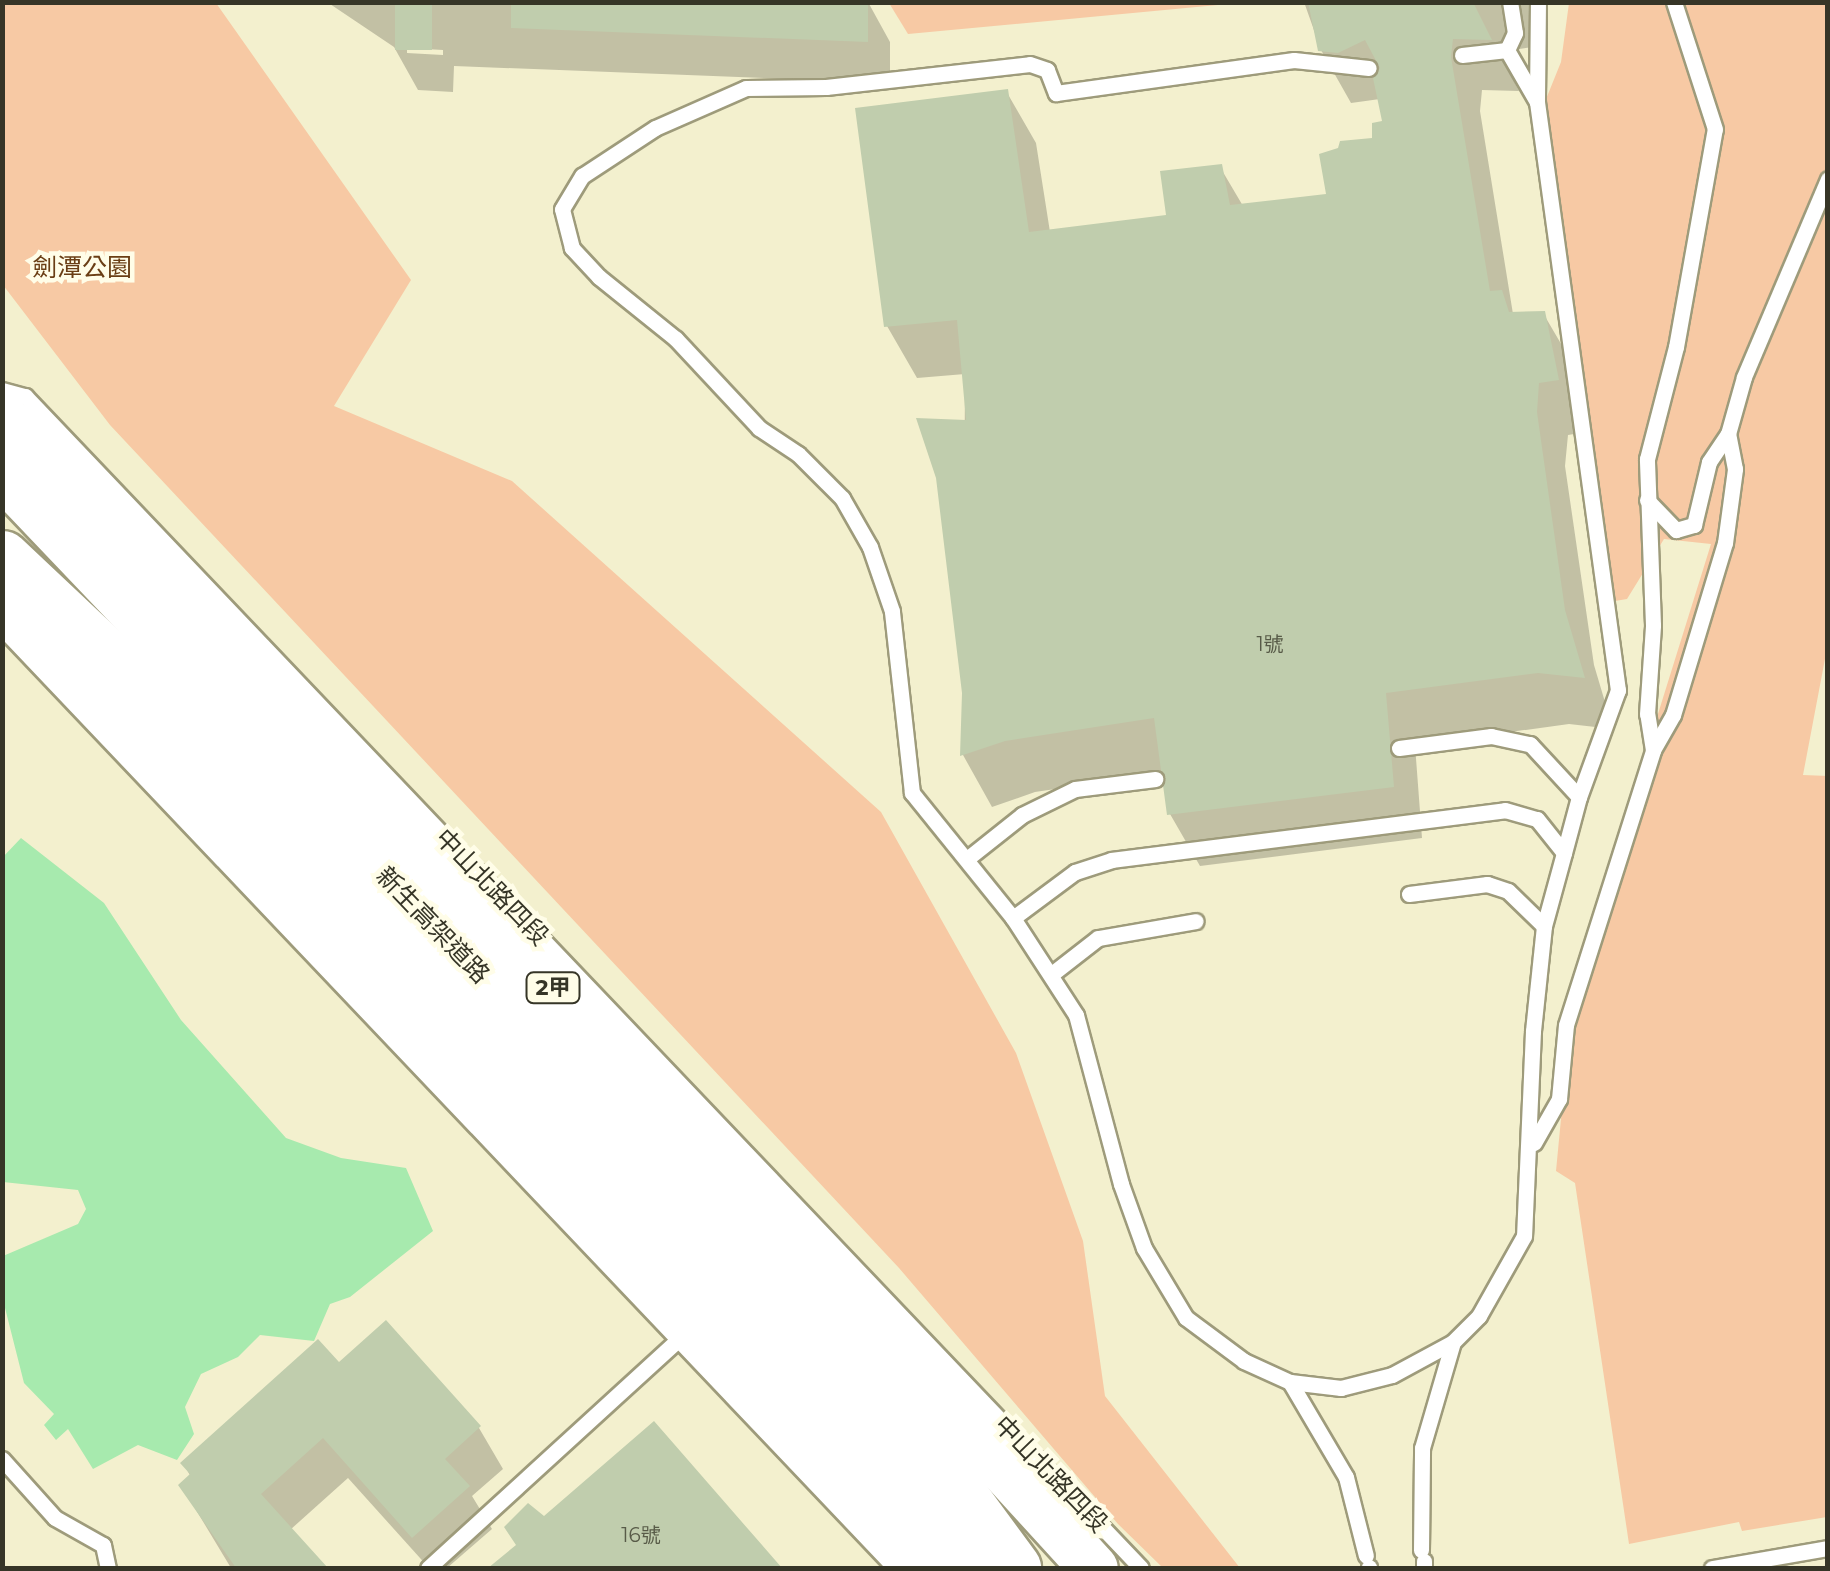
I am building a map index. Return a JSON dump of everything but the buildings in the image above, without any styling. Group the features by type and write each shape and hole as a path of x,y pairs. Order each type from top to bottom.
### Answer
{"highway":[{"name":"新生高架道路","path":"2,469 171,684 792,1365 888,1476 955,1568"},
{"name":"新生高架道路","path":"2,558 171,684 828,1336 925,1448 1014,1568"}],"main road":[{"name":"中山北路四段","path":"2,418 749,1191 1094,1568"},
{"path":"2,604 918,1568"}],"lane":[{"path":"1507,50 1515,33 1510,2"},
{"path":"1369,68 1294,60 1056,93 1047,70 1030,64 826,87 746,88 655,128 582,176 562,209 572,248 599,277 662,326 759,428 798,454 842,498 870,547 892,612 912,793 1013,918 1076,1015 1144,1248 1186,1318 1244,1361 1290,1382 1341,1388 1392,1375 1454,1342 1479,1316 1524,1236 1532,1146 1533,1031 1544,926 1579,796 1618,690 1537,102 1538,2"},
{"path":"1653,750 1647,714 1653,625 1647,459 1676,347 1715,129 1674,2"},
{"path":"1462,55 1507,50"},
{"path":"1507,50 1537,102"},
{"path":"1646,500 1676,530 1694,525 1708,462 1728,434 1744,377 1828,179"},
{"name":"中山北路四段","path":"2,390 24,396 1142,1568"},
{"path":"1532,1146 1559,1098 1566,1025 1653,750 1673,715 1725,544 1735,470 1728,434"},
{"path":"1398,748 1492,736 1530,744 1579,796"},
{"path":"968,858 1022,815 1075,789 1155,779"},
{"path":"1013,918 1075,872 1111,860 1505,810 1537,818 1564,853"},
{"path":"1408,894 1487,884 1508,891 1544,926"},
{"path":"1052,973 1098,938 1196,921"},
{"path":"428,1568 688,1330"},
{"path":"1423,1560 1422,1448 1454,1342"},
{"path":"1290,1382 1346,1477 1368,1564"},
{"path":"2,1460 56,1518 103,1545 108,1568"},
{"path":"1712,1568 1828,1548"}],"green space":[{"name":"劍潭公園","path":"3,2 216,3 411,280 334,406 512,481 881,812 1016,1053 1083,1241 1105,1396 1240,1568 1163,1568 1118,1524 899,1268 110,425 3,285"},
{"path":"889,3 1239,3 908,34"},
{"path":"1569,3 1827,3 1828,643 1803,775 1828,776 1827,1517 1742,1531 1739,1522 1629,1544 1575,1183 1556,1171 1574,983 1711,544 1664,539 1627,599 1615,601 1540,114 1561,62"}],"shaded area":[{"path":"21,838 104,903 181,1020 286,1138 341,1158 406,1168 433,1231 350,1297 330,1304 314,1341 260,1335 238,1357 201,1374 185,1407 194,1434 177,1460 138,1445 93,1469 68,1429 56,1440 44,1425 54,1414 24,1383 3,1300 3,1256 78,1224 86,1209 78,1190 3,1182 3,857"}]}
